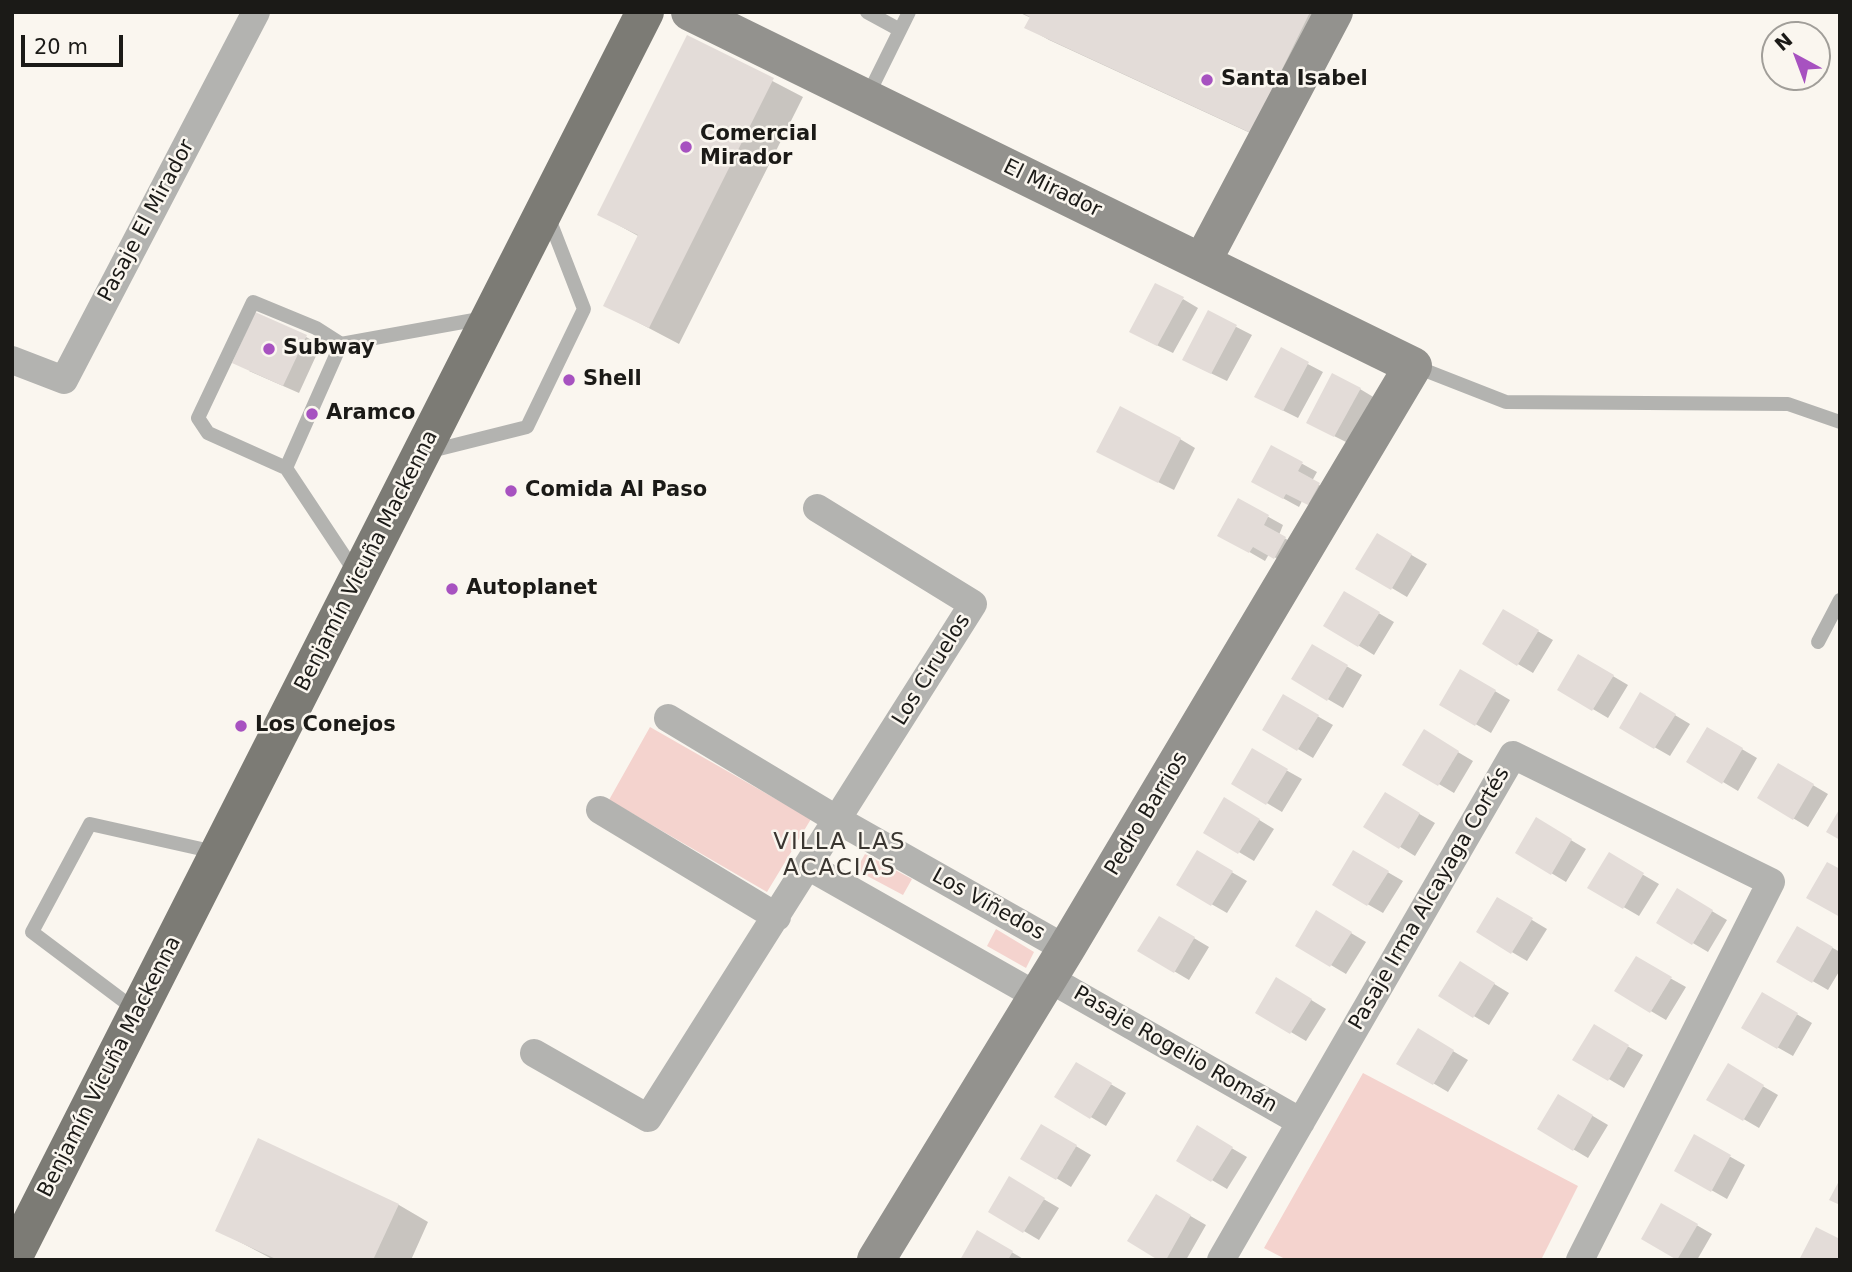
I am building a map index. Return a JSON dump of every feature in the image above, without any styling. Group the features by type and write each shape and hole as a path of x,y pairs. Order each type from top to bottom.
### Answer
{"main road":[{"name":"Benjamín Vicuña Mackenna","path":"12,1260 645,12"}],"street":[{"name":"Pasaje El Mirador","path":"12,360 64,380 256,12"},
{"name":"El Mirador","path":"690,12 1413,366"},
{"path":"1202,262 1334,12"},
{"name":"Pedro Barrios","path":"876,1260 1413,366"},
{"name":"Los Ciruelos","path":"534,1052 648,1118 973,604 817,508"},
{"path":"668,718 836,819"},
{"name":"Pasaje Irma Alcayaga Cortés","path":"1221,1260 1513,755 1771,882 1580,1260"},
{"path":"600,810 777,917"},
{"name":"Los Viñedos","path":"836,819 1050,974"},
{"path":"808,866 1050,974"},
{"name":"Pasaje Rogelio Román","path":"1050,974 1301,1122"}],"lane":[{"path":"867,12 900,30"},
{"path":"867,98 909,12"},
{"path":"421,453 527,427 584,309 545,208"},
{"path":"359,576 286,468 208,433 198,418 253,302 316,328 341,344 490,318"},
{"path":"286,468 341,344"},
{"path":"1413,366 1506,402 1787,404 1840,422"},
{"path":"1818,642 1840,600"},
{"path":"138,1012 32,932 90,824 219,853"}],"shaded area":[{"path":"650,727 811,819 767,892 609,800"},
{"path":"865,854 912,879 903,895 856,870"},
{"path":"996,929 1034,952 1026,968 987,946"},
{"path":"1363,1073 1578,1186 1541,1260 1287,1260 1264,1248"}],"building":[{"name":"Santa Isabel","path":"1021,12 1310,12 1251,133 1024,28 1030,17"},
{"name":"Comercial Mirador","path":"687,35 774,78 649,328 603,306 638,235 597,215"},
{"path":"1155,283 1184,297 1157,346 1129,332"},
{"path":"1208,310 1237,325 1211,374 1182,360"},
{"name":"Subway","path":"255,312 307,335 283,386 232,363"},
{"path":"1281,347 1309,362 1283,411 1254,397"},
{"path":"1332,373 1361,388 1334,437 1306,423"},
{"path":"1120,406 1181,438 1158,483 1096,452"},
{"path":"1271,445 1303,462 1298,471 1320,483 1308,505 1286,494 1283,499 1251,482"},
{"path":"1238,498 1269,515 1264,525 1286,537 1274,559 1253,547 1249,553 1217,536"},
{"path":"1377,533 1412,554 1391,590 1355,569"},
{"path":"1344,591 1380,612 1358,647 1323,626"},
{"path":"1503,609 1539,630 1517,666 1482,644"},
{"path":"1312,644 1348,665 1327,701 1291,679"},
{"path":"1578,654 1614,675 1592,711 1557,690"},
{"path":"1460,669 1496,690 1475,726 1439,705"},
{"path":"1640,692 1676,714 1654,749 1619,728"},
{"path":"1283,694 1319,715 1297,751 1262,730"},
{"path":"1707,727 1743,748 1722,784 1686,762"},
{"path":"1424,729 1459,751 1438,786 1402,765"},
{"path":"1252,748 1288,769 1266,805 1231,784"},
{"path":"1778,763 1814,784 1793,820 1757,798"},
{"path":"1385,792 1420,813 1399,849 1363,827"},
{"path":"1224,797 1260,819 1238,854 1203,833"},
{"path":"1840,808 1840,840 1826,832"},
{"path":"1536,817 1572,839 1551,875 1515,853"},
{"path":"1197,850 1233,871 1211,906 1176,885"},
{"path":"1353,850 1389,871 1367,906 1332,885"},
{"path":"1609,852 1644,873 1623,909 1587,888"},
{"path":"1827,862 1840,869 1840,917 1806,898"},
{"path":"1677,888 1713,910 1692,945 1656,923"},
{"path":"1497,897 1533,918 1511,954 1476,932"},
{"path":"1316,910 1352,932 1330,967 1295,946"},
{"path":"1159,916 1195,937 1174,973 1137,951"},
{"path":"1797,926 1833,947 1812,983 1776,962"},
{"path":"1636,956 1672,977 1650,1013 1614,991"},
{"path":"1460,961 1495,983 1473,1018 1438,996"},
{"path":"1276,977 1312,999 1290,1034 1255,1013"},
{"path":"1762,992 1798,1013 1777,1049 1741,1028"},
{"path":"1594,1024 1629,1045 1608,1081 1572,1060"},
{"path":"1418,1028 1454,1050 1433,1085 1396,1064"},
{"path":"1076,1062 1112,1083 1090,1119 1054,1097"},
{"path":"1728,1063 1764,1085 1743,1121 1706,1100"},
{"path":"1558,1094 1593,1115 1573,1151 1537,1129"},
{"path":"1041,1124 1077,1145 1056,1180 1020,1159"},
{"path":"1197,1125 1233,1147 1211,1182 1176,1161"},
{"path":"1694,1134 1731,1155 1711,1192 1674,1171"},
{"path":"258,1138 399,1204 373,1260 278,1260 215,1231"},
{"path":"1009,1176 1045,1198 1023,1233 988,1212"},
{"path":"1840,1179 1840,1205 1829,1200"},
{"path":"1156,1194 1191,1215 1166,1260 1158,1260 1127,1241"},
{"path":"1661,1203 1698,1224 1677,1260 1641,1239"},
{"path":"1816,1227 1840,1239 1840,1260 1799,1260"},
{"path":"977,1230 1013,1251 1008,1260 960,1260"}],"place":[{"name":"Santa Isabel","path":"1207,80"},
{"name":"Comercial Mirador","path":"686,147"},
{"name":"Subway","path":"269,349"},
{"name":"Shell","path":"569,380"},
{"name":"Aramco","path":"312,414"},
{"name":"Comida Al Paso","path":"511,491"},
{"name":"Autoplanet","path":"452,589"},
{"name":"Los Conejos","path":"241,726"}],"district":[{"name":"VILLA LAS ACACIAS","path":"840,856"}]}
